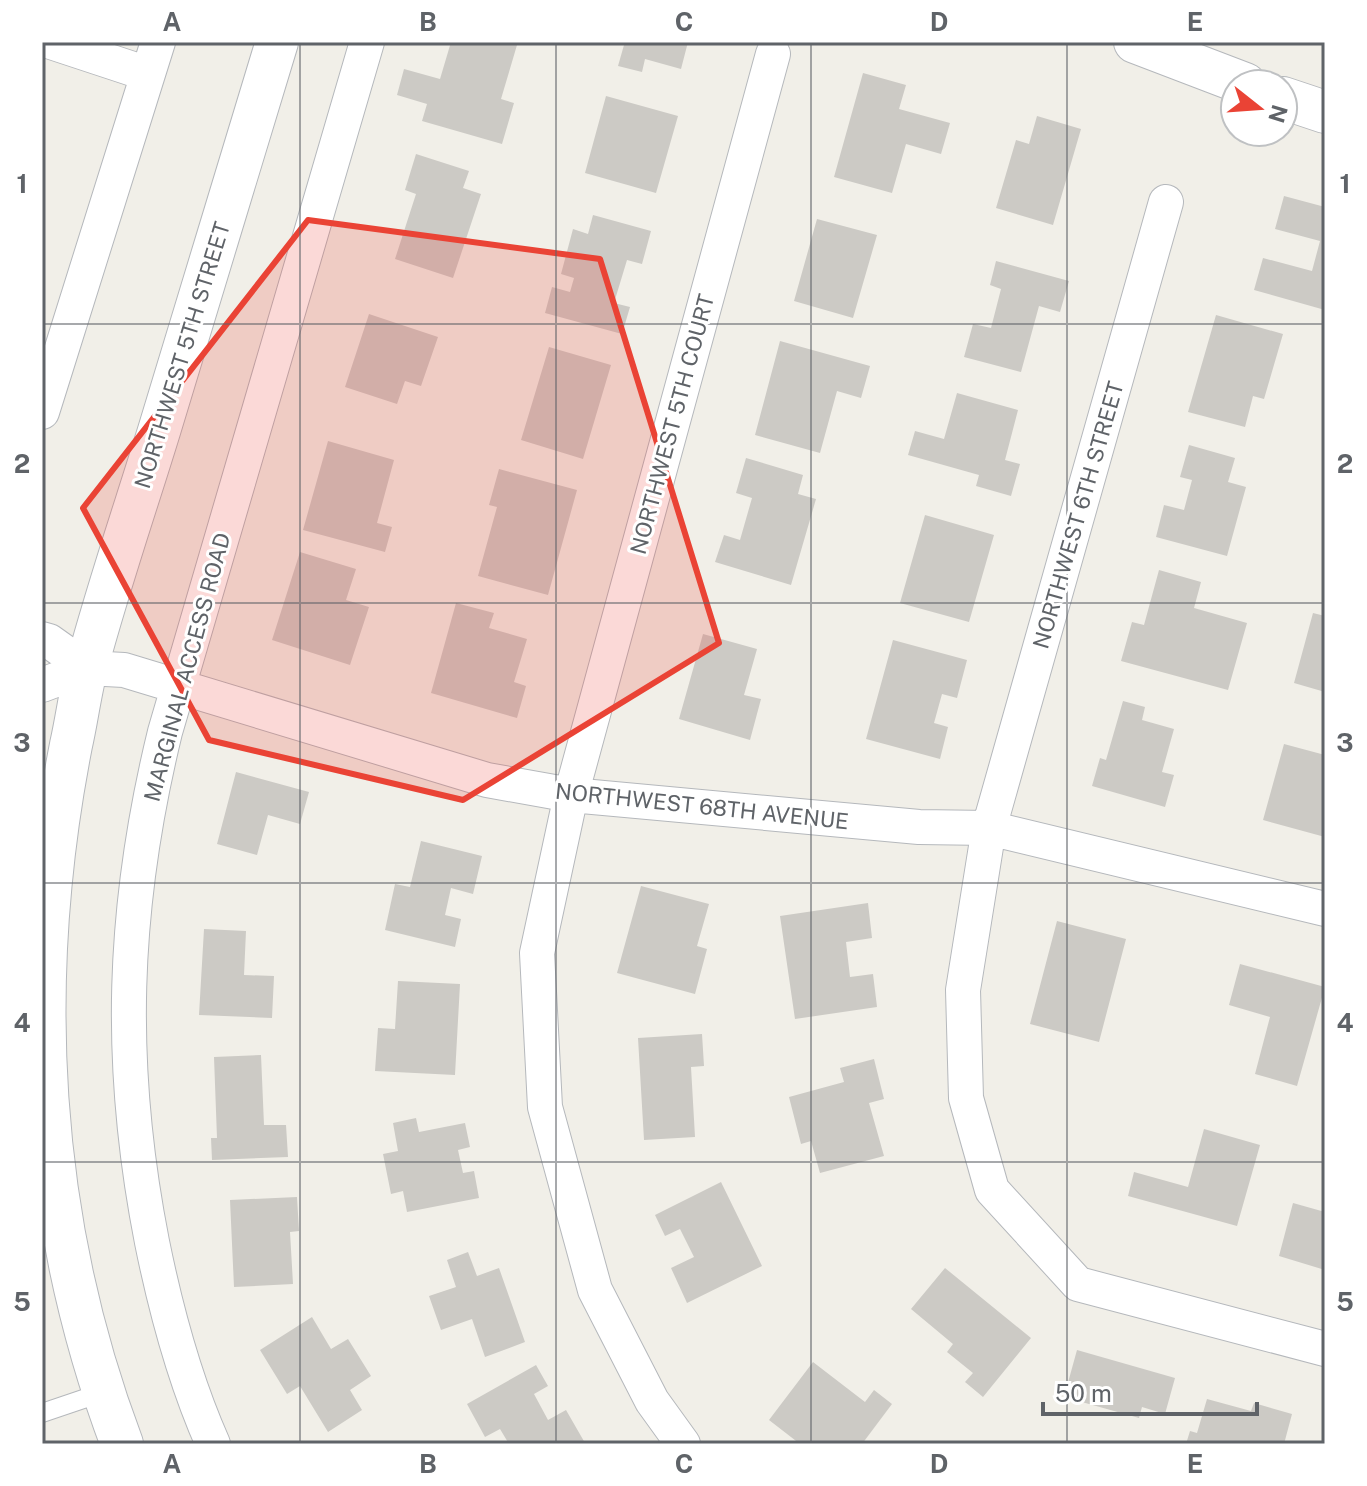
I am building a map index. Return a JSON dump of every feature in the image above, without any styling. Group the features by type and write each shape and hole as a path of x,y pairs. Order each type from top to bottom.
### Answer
{"street":[{"path":"42,412 153,58 51,42"},
{"name":"NORTHWEST 5TH STREET","path":"122,1444 104,1392 63,1236 51,1160 43,994 46,918 61,804 87,668 277,42"},
{"name":"MARGINAL ACCESS ROAD","path":"213,1444 176,1345 157,1269 140,1175 128,1067 132,917 153,779 178,685 367,42"},
{"path":"1135,42 1219,74"},
{"name":"NORTHWEST 5TH COURT","path":"683,1444 652,1401 595,1290 545,1107 537,953 571,795 773,54"},
{"path":"1299,103 1325,112"},
{"name":"NORTHWEST 6TH STREET","path":"1166,202 989,828 963,990 966,1098 992,1190 1078,1284 1325,1349"},
{"path":"42,639 87,668"},
{"name":"NORTHWEST 68TH AVENUE","path":"42,685 87,668 124,670 487,780 571,795 919,827 989,828 1325,909"}],"lane":[{"path":"42,1413 104,1392"}],"highlighted area":[{"path":"308,220 600,259 719,643 463,800 209,740 83,508"}],"building":[{"path":"451,42 507,42 517,45 501,99 514,103 502,144 422,121 427,104 397,95 404,69 440,79"},
{"path":"616,42 688,42 681,69 645,59 642,72 618,66 624,45"},
{"path":"863,73 906,85 899,109 950,123 941,154 906,144 892,193 834,177"},
{"path":"606,96 678,116 656,193 585,173"},
{"path":"1037,116 1081,129 1053,225 996,208 1016,140 1029,144"},
{"path":"416,154 469,171 463,188 481,194 453,278 395,259 416,194 405,190"},
{"path":"1284,196 1325,207 1325,310 1254,290 1263,258 1312,271 1320,241 1275,229"},
{"path":"593,215 651,231 642,264 627,260 614,303 630,307 622,334 545,313 552,287 570,292 574,278 561,274 573,229 588,234"},
{"path":"817,219 877,235 853,318 794,301"},
{"path":"996,261 1069,281 1060,312 1039,306 1021,372 964,357 973,324 991,328 1001,289 990,285"},
{"path":"369,314 438,337 421,386 405,381 397,404 345,387"},
{"path":"1216,315 1283,334 1264,399 1253,396 1245,427 1188,412"},
{"path":"780,341 870,366 861,398 837,391 820,453 755,435"},
{"path":"549,347 611,365 583,459 521,440"},
{"path":"957,393 1018,410 1005,460 1020,464 1011,496 976,486 979,475 908,455 915,431 944,439"},
{"path":"328,441 394,460 377,523 392,527 385,552 303,530"},
{"path":"1189,445 1235,458 1228,482 1246,487 1227,556 1156,537 1164,505 1184,510 1192,480 1180,477"},
{"path":"746,458 803,475 798,494 816,499 791,585 715,562 724,535 740,540 752,498 736,493"},
{"path":"499,469 577,490 548,595 478,576 497,507 489,505"},
{"path":"925,515 994,535 969,622 900,603"},
{"path":"300,552 356,569 346,600 369,607 350,665 272,640"},
{"path":"1159,570 1201,582 1194,608 1247,623 1228,690 1121,661 1132,622 1144,625"},
{"path":"456,603 494,613 489,628 527,639 514,682 526,686 517,718 431,693"},
{"path":"1313,613 1325,616 1325,692 1294,683"},
{"path":"703,634 757,649 744,695 761,699 750,740 679,719"},
{"path":"893,640 967,660 957,698 942,694 934,723 948,727 940,759 866,739"},
{"path":"1123,701 1145,707 1142,720 1174,729 1162,772 1174,775 1165,807 1092,786 1100,758 1106,760"},
{"path":"1284,744 1325,755 1325,837 1263,820"},
{"path":"236,772 309,792 300,824 268,815 257,855 217,844"},
{"path":"421,841 482,856 473,894 451,888 445,915 461,919 455,947 385,930 395,884 410,887"},
{"path":"641,886 709,904 697,946 707,949 695,994 617,973"},
{"path":"868,903 872,938 846,942 850,977 873,974 877,1007 795,1019 780,916"},
{"path":"1057,921 1126,939 1099,1042 1030,1024"},
{"path":"204,929 246,931 244,975 274,976 272,1018 199,1015"},
{"path":"1240,964 1325,987 1297,1086 1255,1074 1270,1017 1229,1005"},
{"path":"398,981 460,984 455,1075 375,1071 378,1028 395,1029"},
{"path":"702,1034 704,1066 691,1067 695,1137 644,1140 638,1038"},
{"path":"261,1055 264,1125 286,1125 288,1157 212,1160 211,1138 217,1138 214,1057"},
{"path":"874,1059 884,1099 869,1103 884,1156 820,1173 811,1141 801,1144 789,1097 844,1082 840,1068"},
{"path":"416,1118 419,1132 465,1123 470,1147 458,1150 463,1173 474,1171 479,1198 407,1212 403,1191 391,1194 383,1154 398,1151 393,1123"},
{"path":"1204,1129 1260,1145 1237,1226 1128,1196 1134,1172 1188,1187"},
{"path":"721,1182 762,1266 687,1303 671,1268 694,1257 680,1229 665,1236 655,1215"},
{"path":"297,1197 299,1231 290,1232 293,1284 234,1287 230,1200"},
{"path":"1293,1203 1325,1212 1325,1270 1279,1256"},
{"path":"468,1252 477,1276 499,1268 525,1342 485,1357 472,1319 441,1330 429,1296 456,1287 447,1260"},
{"path":"945,1268 1031,1338 983,1397 965,1382 973,1373 947,1352 953,1344 911,1309"},
{"path":"312,1317 331,1349 348,1339 371,1376 350,1390 362,1410 328,1432 300,1386 287,1394 260,1350"},
{"path":"1077,1350 1175,1378 1165,1414 1142,1407 1139,1418 1064,1397"},
{"path":"813,1362 865,1402 874,1390 892,1404 862,1444 800,1444 769,1420"},
{"path":"536,1365 548,1386 534,1394 548,1420 566,1410 585,1443 509,1444 500,1429 485,1437 467,1404"},
{"path":"1207,1399 1251,1411 1254,1403 1292,1414 1284,1444 1186,1444 1190,1431 1197,1433"}]}
